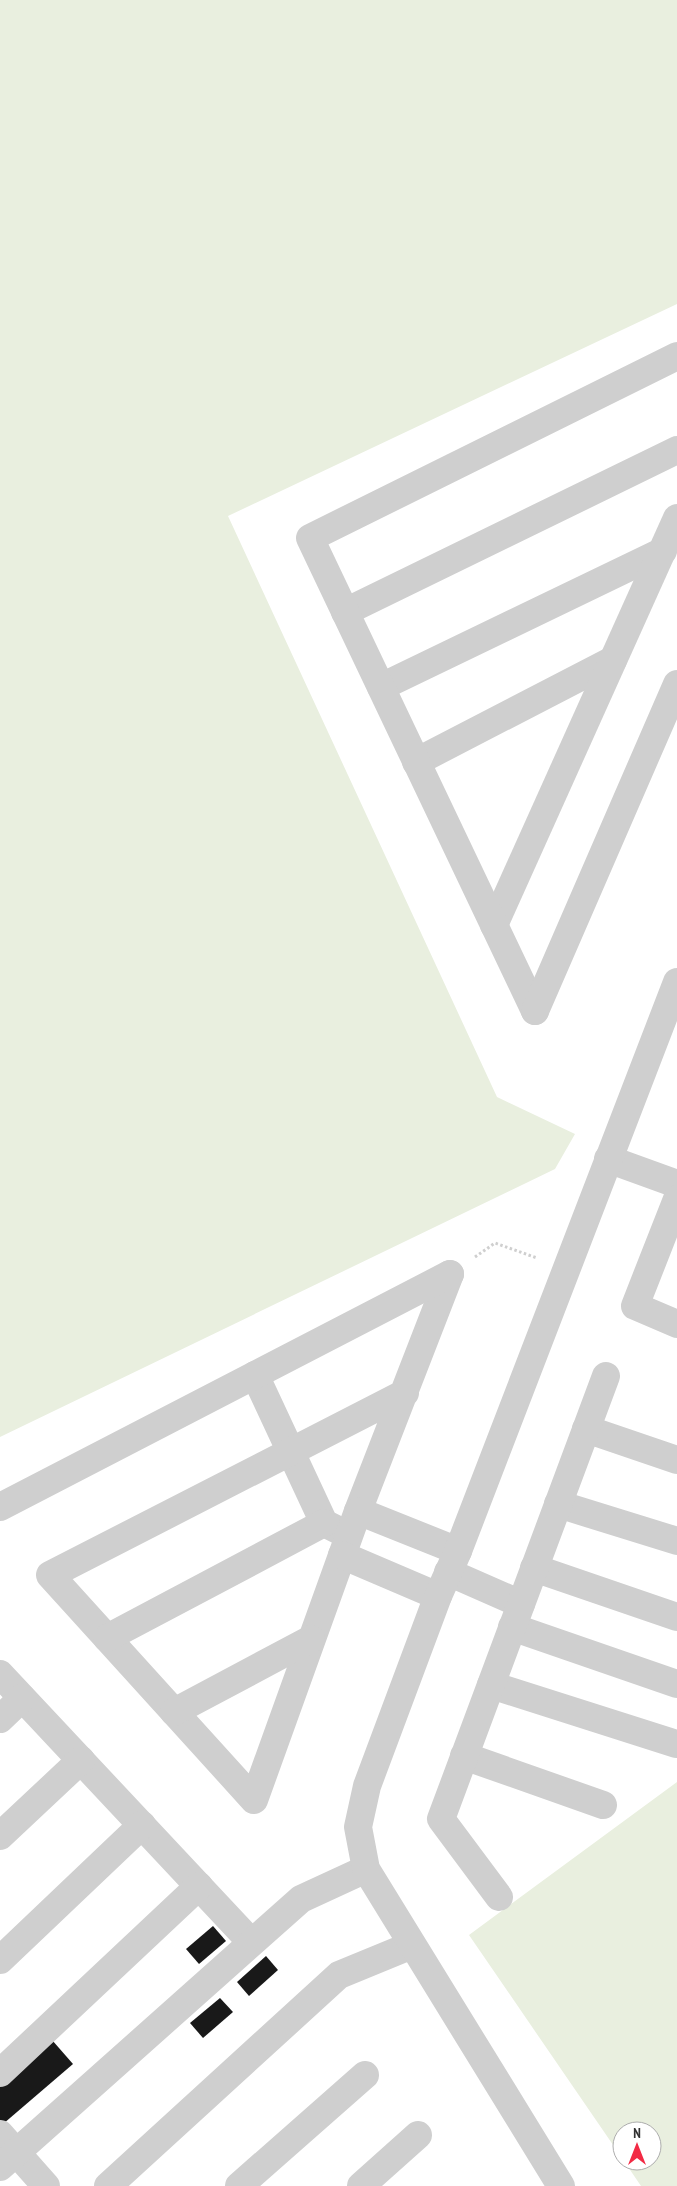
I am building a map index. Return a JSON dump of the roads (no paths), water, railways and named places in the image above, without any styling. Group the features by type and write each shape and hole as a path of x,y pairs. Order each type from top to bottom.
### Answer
{"street":[{"path":"677,356 310,538 535,1011 677,684"},
{"path":"345,612 677,450"},
{"path":"494,925 677,518"},
{"path":"381,687 662,550"},
{"path":"416,762 613,660"},
{"path":"562,2186 366,1869 358,1827 367,1786 677,982"},
{"path":"608,1159 677,1184"},
{"path":"677,1199 668,1248 635,1306 677,1324"},
{"path":"0,1507 450,1274 405,1393 350,1534 254,1800 50,1575 405,1393"},
{"path":"255,1375 324,1523 448,1573 517,1616 677,1684"},
{"path":"499,1897 441,1819 606,1376"},
{"path":"586,1429 677,1460"},
{"path":"558,1504 677,1541"},
{"path":"106,1638 324,1523"},
{"path":"350,1534 448,1573"},
{"path":"534,1568 677,1617"},
{"path":"174,1712 312,1639"},
{"path":"0,1674 252,1942"},
{"path":"491,1685 676,1744"},
{"path":"0,1719 22,1698"},
{"path":"464,1756 602,1805"},
{"path":"0,1836 81,1760"},
{"path":"0,1960 142,1826"},
{"path":"46,2186 5,2151 301,1899 366,1869"},
{"path":"0,2073 200,1886"},
{"path":"108,2186 339,1974 412,1945"},
{"path":"239,2186 365,2075"},
{"path":"361,2186 418,2136"}]}
